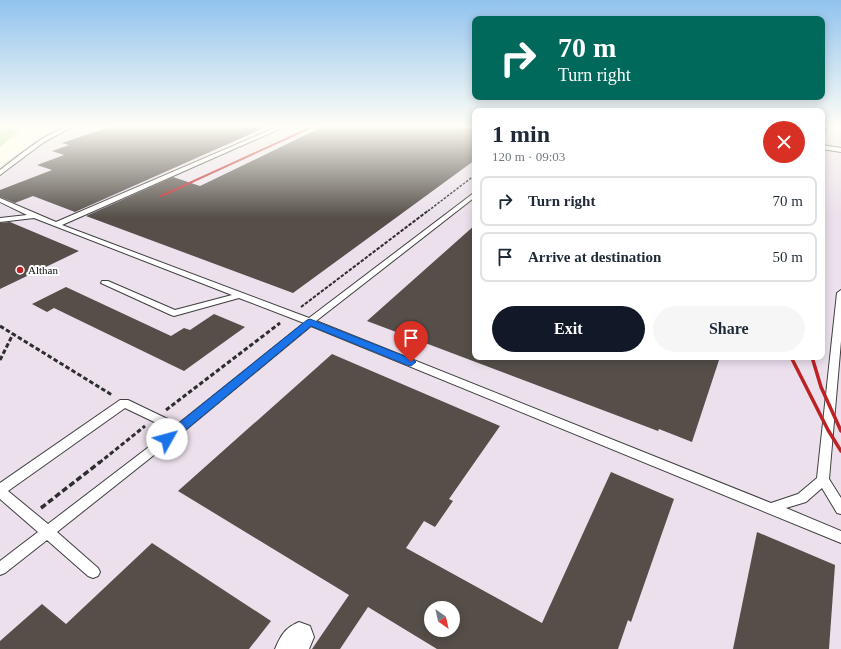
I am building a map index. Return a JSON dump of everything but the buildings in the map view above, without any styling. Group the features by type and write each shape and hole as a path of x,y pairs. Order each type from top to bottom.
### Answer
{"lane":[{"path":"0,173 22,157"},
{"path":"56,225 212,157"},
{"path":"0,569 179,429 310,322 472,196"},
{"path":"0,200 56,225 291,314 841,537"},
{"path":"0,220 35,216"},
{"path":"105,282 174,313 241,295"},
{"path":"841,293 823,480 841,509"},
{"path":"93,572 0,491 124,403 179,429"},
{"path":"771,508 802,498 823,480"}],"path":[{"path":"291,314 472,177"},
{"path":"0,326 124,403"},
{"path":"0,360 13,334"}],"shaded area":[{"path":"12,157 472,157 472,360 825,360 825,157 841,157 841,649 0,649 0,166"}],"railway":[{"path":"161,196 246,157"},
{"path":"793,360 828,430 841,451"},
{"path":"813,360 821,387 841,431"}],"place":[{"name":"Althan","path":"20,270"}],"route":[{"path":"167,439 310,322 411,362"}]}
